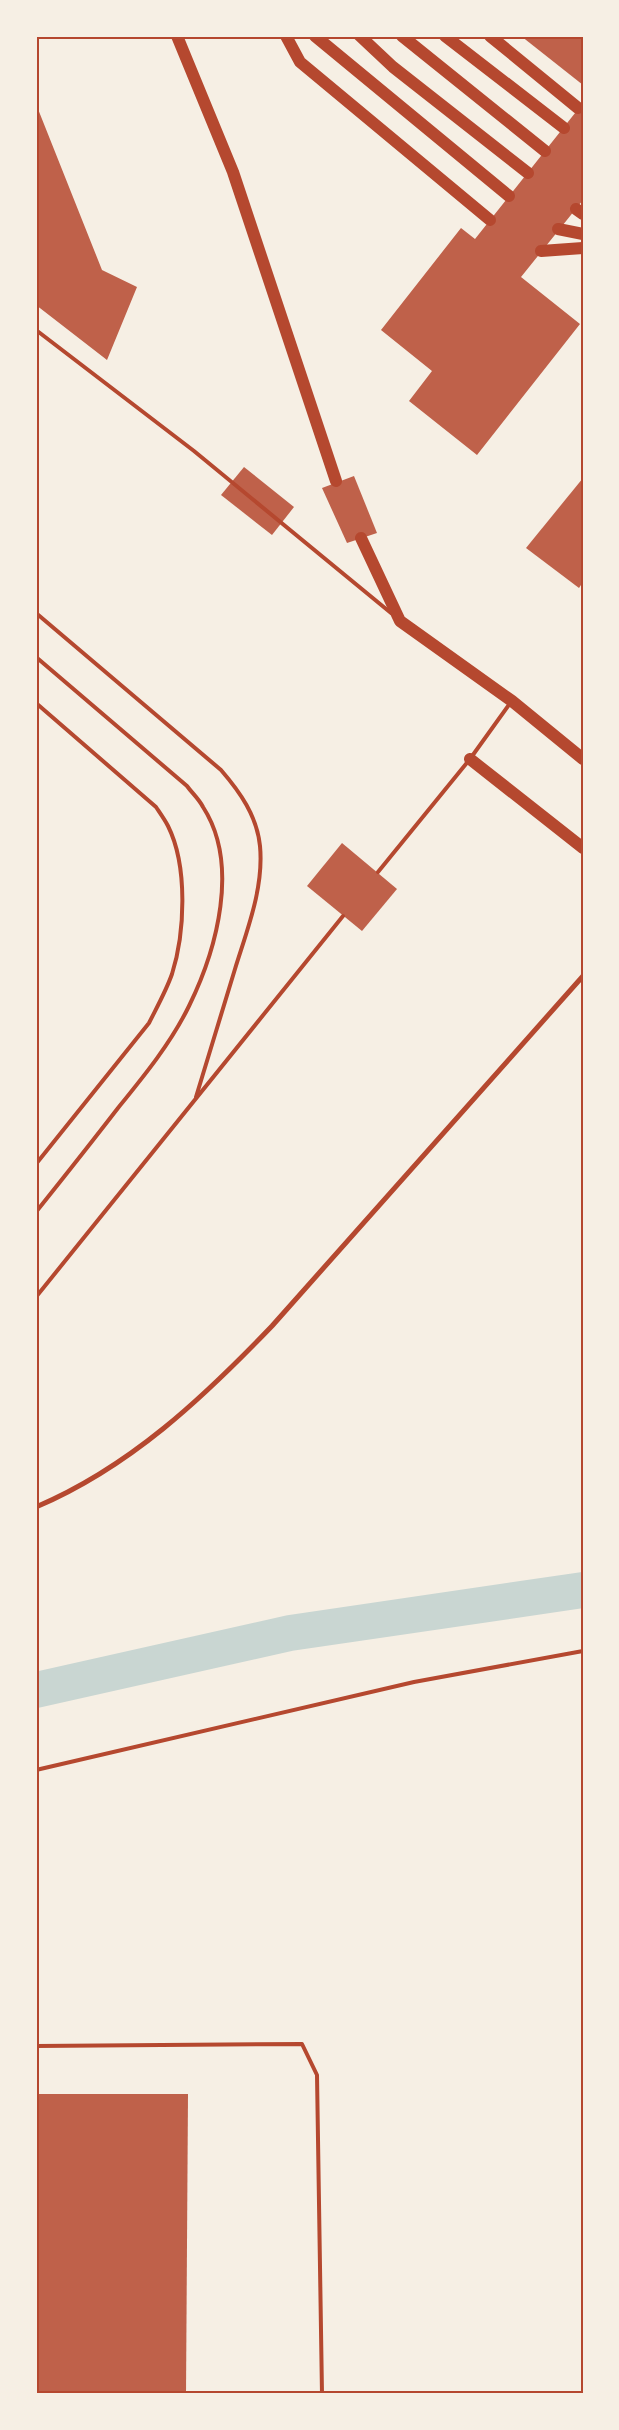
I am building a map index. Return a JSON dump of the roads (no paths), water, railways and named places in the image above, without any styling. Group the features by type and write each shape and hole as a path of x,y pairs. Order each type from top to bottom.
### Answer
{"main road":[{"path":"177,36 233,172 336,482"},
{"path":"286,36 300,62 490,220"},
{"path":"315,36 509,196"},
{"path":"360,36 393,67 528,173"},
{"path":"402,36 545,151"},
{"path":"445,36 564,128"},
{"path":"490,36 578,108"},
{"path":"558,229 583,234"},
{"path":"541,251 583,248"},
{"path":"361,538 400,621 512,701 583,759"},
{"path":"470,759 583,848"}],"street":[{"path":"36,1507 94,1477 138,1450 182,1414 226,1374 272,1326 583,976"}],"lane":[{"path":"36,330 194,451 400,621"},
{"path":"36,613 221,770 239,790 253,817 260,846 260,876 251,918 196,1097"},
{"path":"36,657 163,765 186,786 204,807 220,853 223,896 204,968 189,1006 166,1045 36,1212"},
{"path":"378,872 470,759 512,701"},
{"path":"36,703 156,807 168,827 177,849 182,888 178,952 172,975 160,1003 149,1023 36,1164"},
{"path":"36,1297 343,916"},
{"path":"36,1770 414,1682 583,1651"},
{"path":"36,2046 302,2044 317,2075 322,2394"}],"waterway":[{"path":"36,1690 290,1633 583,1590"}]}
